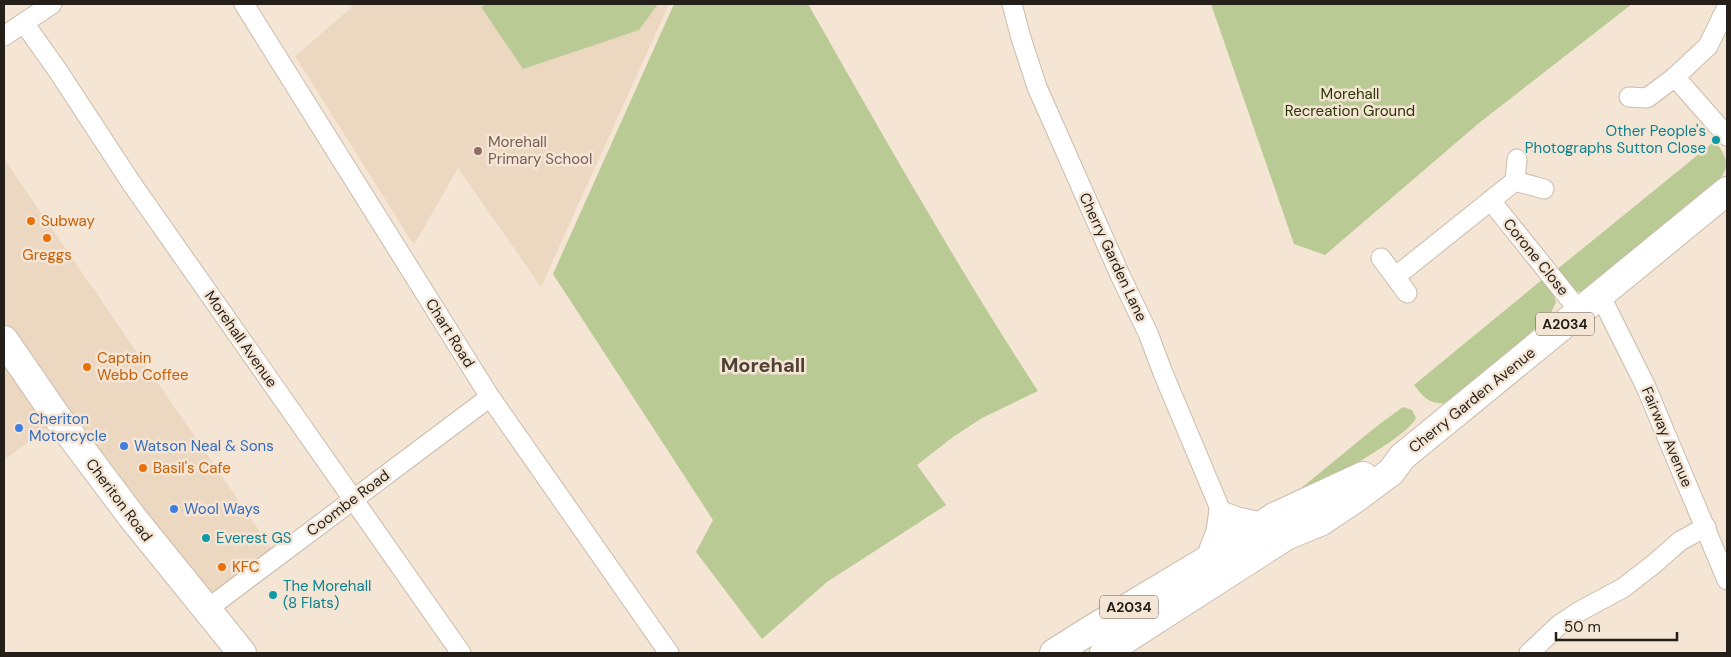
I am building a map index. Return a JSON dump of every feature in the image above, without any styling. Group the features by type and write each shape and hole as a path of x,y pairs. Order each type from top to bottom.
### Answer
{"main road":[{"name":"Cherry Garden Avenue","path":"1104,653 1239,554 1266,523 1274,517 1402,457 1727,191"},
{"name":"Cheriton Road","path":"4,340 57,417 132,517 242,653"},
{"name":"Cherry Garden Avenue","path":"1054,653 1204,562 1239,554 1320,522 1391,472 1402,457"}],"street":[{"path":"4,36 52,4"},
{"name":"Chart Road","path":"244,4 490,397 669,653"},
{"name":"Cherry Garden Lane","path":"1012,4 1037,87 1120,275 1148,333 1219,510 1239,554"},
{"path":"1629,97 1647,98 1675,77 1708,46 1727,7"},
{"name":"Morehall Avenue","path":"24,23 132,184 461,653"},
{"path":"1675,77 1727,136"},
{"path":"1395,277 1515,181 1517,159"},
{"path":"1515,181 1544,189"},
{"name":"Corone Close","path":"1492,201 1589,305"},
{"path":"1381,258 1407,293"},
{"name":"Fairway Avenue","path":"1589,305 1606,307 1646,386 1727,580"},
{"name":"Coombe Road","path":"206,610 490,397"},
{"path":"1204,562 1216,531 1219,510 1238,517 1266,523"},
{"path":"1529,653 1560,625 1580,611 1623,588 1680,541 1706,528"}],"shaded area":[{"name":"Morehall Primary School","path":"350,4 669,4 541,287 458,168 414,245 295,56 352,7"},
{"path":"4,159 274,552 206,602 63,416 4,460"}],"green space":[{"path":"487,4 658,4 639,30 523,69 481,7"},
{"path":"674,4 808,4 949,247 1038,391 982,418 953,437 917,465 946,505 827,582 762,639 696,552 713,520 553,274"},
{"name":"Morehall Recreation Ground","path":"1211,4 1632,4 1479,123 1325,255 1294,244"},
{"path":"1715,141 1723,153 1726,162 1721,178 1591,290 1575,292 1555,271"},
{"path":"1543,279 1552,290 1556,302 1551,313 1529,334 1531,339 1454,404 1431,401 1414,385"},
{"path":"1403,407 1412,410 1416,418 1408,428 1393,440 1353,466 1278,507 1377,426"}],"place":[{"name":"Other People's Photographs Sutton Close","path":"1716,140"},
{"name":"Morehall Primary School","path":"478,151"},
{"name":"Subway","path":"31,221"},
{"name":"Greggs","path":"47,238"},
{"name":"Captain Webb Coffee","path":"87,367"},
{"name":"Cheriton Motorcycle","path":"19,428"},
{"name":"Watson Neal & Sons","path":"124,446"},
{"name":"Basil's Cafe","path":"143,468"},
{"name":"Wool Ways","path":"174,509"},
{"name":"Everest GS","path":"206,538"},
{"name":"KFC","path":"222,567"},
{"name":"The Morehall (8 Flats)","path":"273,595"}],"district":[{"name":"Morehall","path":"763,365"}]}
